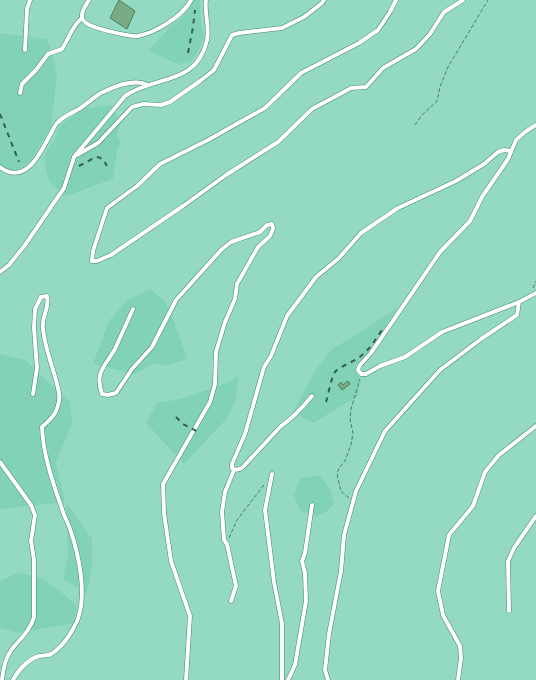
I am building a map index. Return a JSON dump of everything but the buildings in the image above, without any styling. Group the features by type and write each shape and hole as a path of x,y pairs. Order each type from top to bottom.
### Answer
{"lane":[{"path":"25,50 27,9 30,0"},
{"path":"89,0 83,10 82,18 85,23 96,28 136,36 149,33 173,19 183,11 191,0"},
{"path":"0,272 9,265 25,245 64,188 74,157 125,96 134,90 176,77 195,66 203,52 207,40 208,26 205,4 206,0"},
{"path":"74,157 98,143 132,107 143,104 161,104 170,102 200,82 214,70 232,35 282,28 304,17 324,0"},
{"path":"396,0 378,30 359,43 301,73 266,108 208,140 160,164 137,186 107,208 93,251 92,261 97,261 111,255 226,175 278,142 312,109 351,88 366,87 383,68 416,49 430,34 444,12 464,0"},
{"path":"20,93 22,84 36,70 48,54 62,49 71,29 75,23 82,18"},
{"path":"0,168 6,172 15,174 23,171 33,164 57,122 89,103 101,93 123,84 141,82 148,85"},
{"path":"536,125 516,140 508,159 482,197 470,221 440,252 372,353 360,364 358,370 361,374 366,374 380,366 405,357 442,332 536,294"},
{"path":"232,601 236,586 227,544 224,540 222,512 225,492 234,470 232,468 232,464 245,434 264,367 271,356 287,316 316,277 339,258 361,232 392,212 456,181 484,164 498,152 504,150 511,151"},
{"path":"133,309 114,350 104,364 100,374 102,394 108,395 116,393 132,369 152,348 176,300 222,249 231,242 260,232 267,225 272,224 273,229 270,236 258,247 237,284 235,299 216,352 215,384 210,402 163,484 164,513 171,561 190,616 186,680"},
{"path":"13,680 18,671 30,660 51,654 70,635 79,616 82,588 80,569 71,531 62,511 42,438 42,427 52,418 57,410 59,394 48,357 42,328 49,302 47,296 41,297 35,309 34,328 37,368 33,394"},
{"path":"328,680 325,670 341,571 344,535 356,491 385,431 440,370 481,339 517,315 519,302"},
{"path":"234,470 242,468 281,426 304,406 312,396"},
{"path":"458,680 461,658 460,646 443,615 438,591 449,535 473,506 485,472 499,455 536,426"},
{"path":"0,462 31,505 35,515 31,542 34,560 34,617 32,624 11,650 6,659 2,680"},
{"path":"272,474 265,510 274,582 282,624 282,680"},
{"path":"288,680 295,665 306,601 305,573 302,561 305,553 312,505"},
{"path":"509,612 508,561 514,548 536,516"}],"path":[{"path":"415,124 437,101 440,87 448,67 488,0"},
{"path":"354,501 348,498 341,491 338,474 339,468 345,461 351,445 353,433 350,419 351,409 361,374"},
{"path":"227,544 237,520 264,485"}],"shaded area":[{"path":"193,0 200,0 201,22 204,37 199,50 192,61 178,64 148,51 171,26 188,11"},
{"path":"0,33 47,39 53,56 57,75 51,127 29,164 20,170 10,170 0,165"},
{"path":"111,105 121,123 117,134 120,142 113,179 66,196 49,181 44,161 47,150 55,139 59,127 67,120 86,108"},
{"path":"150,289 166,302 187,359 165,366 155,363 134,374 93,364 109,321 127,300"},
{"path":"399,306 369,351 355,365 355,372 361,379 358,396 313,423 293,412 315,371 332,349 363,331"},
{"path":"0,354 25,360 70,402 72,423 56,463 65,502 0,509"},
{"path":"238,376 236,400 227,418 184,464 146,423 157,403 181,399 227,383"},
{"path":"319,475 330,489 334,504 327,511 316,516 300,511 294,495 300,478"},
{"path":"67,504 92,539 92,568 87,593 63,579 68,555"},
{"path":"18,573 42,578 77,606 74,623 17,633 0,628 0,581"}],"railway":[{"path":"188,53 195,10"},
{"path":"0,114 19,162"},
{"path":"79,166 96,157 104,161 107,166"},
{"path":"326,402 335,372 365,353 384,327"},
{"path":"176,417 183,424 200,433"}]}
